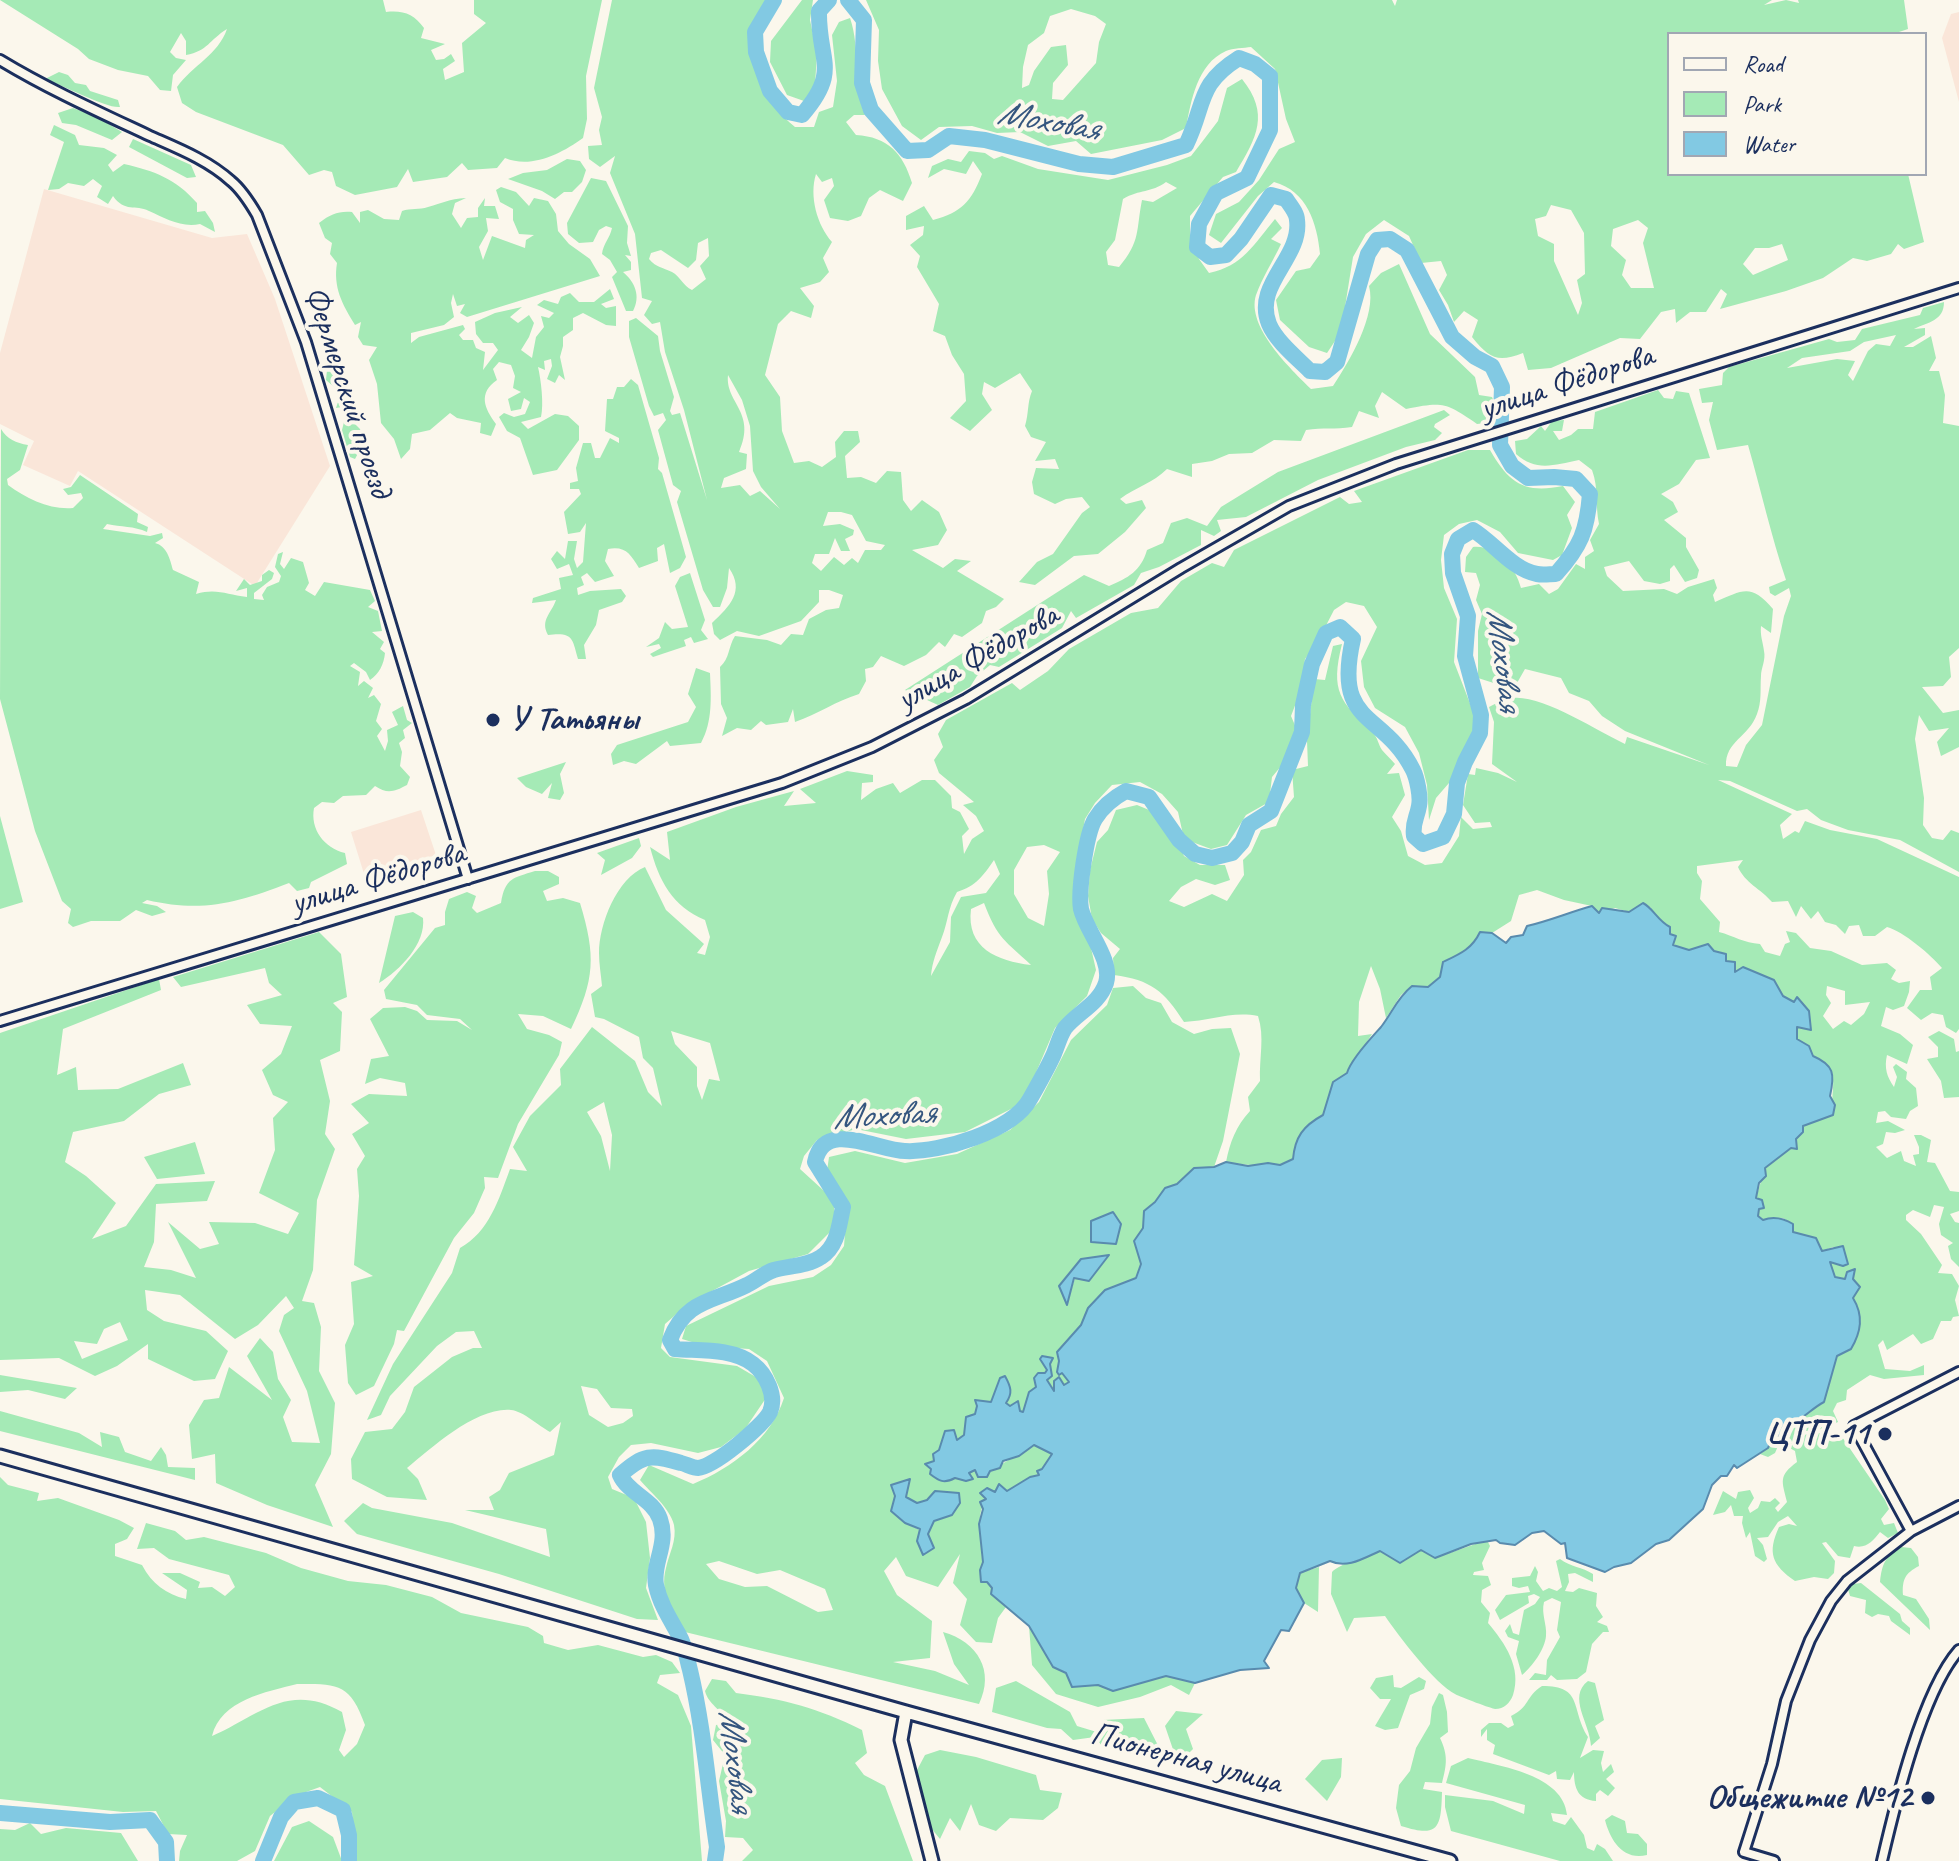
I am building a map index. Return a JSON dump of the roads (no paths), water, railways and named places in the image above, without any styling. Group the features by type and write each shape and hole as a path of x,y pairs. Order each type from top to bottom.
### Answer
{"main road":[{"name":"Пионерная улица","path":"0,1456 633,1636 1450,1861"},
{"path":"906,1712 901,1740 932,1861"}],"street":[{"name":"Фермерский проезд","path":"0,60 61,94 192,155 217,170 246,196 257,215 310,356 468,879"},
{"name":"улица Фёдорова","path":"0,1021 782,783 872,747 966,699 1289,506 1396,464 1959,288"},
{"path":"1911,1531 1854,1426 1959,1372"},
{"path":"1774,1861 1744,1852 1772,1764 1786,1701 1810,1640 1831,1601 1847,1581 1911,1531 1959,1506"},
{"path":"1882,1861 1921,1725 1941,1675 1959,1650"}],"water":[{"path":"1643,903 1670,927 1670,934 1676,936 1673,945 1689,950 1708,944 1714,951 1726,954 1726,961 1735,962 1735,972 1743,967 1774,980 1783,996 1794,1002 1797,997 1809,1011 1811,1030 1797,1027 1797,1039 1809,1046 1813,1056 1831,1071 1830,1096 1835,1105 1833,1115 1803,1126 1803,1132 1796,1139 1797,1149 1791,1148 1765,1168 1766,1176 1759,1183 1756,1198 1762,1200 1764,1208 1759,1209 1758,1216 1763,1220 1775,1218 1793,1224 1793,1232 1816,1238 1822,1251 1843,1246 1848,1264 1843,1266 1830,1262 1835,1277 1845,1279 1847,1272 1855,1269 1853,1279 1860,1287 1853,1298 1859,1311 1859,1330 1851,1349 1837,1356 1824,1402 1787,1424 1782,1434 1772,1439 1768,1448 1737,1468 1734,1465 1727,1476 1721,1476 1712,1485 1703,1509 1669,1540 1656,1544 1631,1563 1605,1572 1567,1558 1565,1543 1561,1544 1544,1531 1532,1533 1515,1545 1496,1540 1471,1544 1435,1558 1421,1550 1400,1563 1380,1551 1349,1563 1330,1561 1300,1573 1296,1588 1304,1603 1289,1631 1281,1630 1264,1661 1269,1668 1240,1670 1195,1683 1166,1676 1113,1691 1098,1685 1072,1687 1066,1673 1053,1667 1029,1626 991,1594 992,1588 987,1582 981,1582 983,1562 979,1524 983,1509 980,1502 986,1499 980,1493 987,1488 995,1492 999,1484 1007,1491 1039,1475 1037,1471 1042,1469 1052,1454 1034,1445 1019,1456 1003,1461 1000,1468 990,1471 987,1477 978,1477 975,1470 969,1473 973,1479 942,1481 930,1474 931,1469 925,1464 934,1461 933,1454 939,1450 945,1431 954,1430 957,1440 964,1435 966,1417 975,1414 975,1400 991,1402 1000,1378 1005,1376 1010,1390 1006,1403 1010,1406 1018,1401 1023,1412 1029,1392 1036,1387 1034,1378 1047,1370 1040,1359 1042,1356 1053,1358 1050,1364 1052,1376 1047,1380 1054,1391 1054,1381 1059,1377 1064,1385 1069,1382 1062,1373 1059,1375 1057,1372 1057,1352 1081,1325 1088,1308 1105,1290 1136,1278 1141,1264 1134,1241 1143,1228 1144,1211 1165,1188 1177,1184 1194,1168 1214,1167 1226,1162 1248,1166 1280,1165 1293,1159 1301,1133 1323,1115 1333,1082 1347,1073 1402,996 1412,986 1428,987 1440,977 1443,962 1469,947 1480,932 1492,933 1506,943 1511,937 1523,935 1527,926 1584,908 1592,906 1599,913 1602,908 1629,912"},
{"path":"1113,1212 1121,1224 1116,1244 1091,1242 1091,1221"},
{"path":"1109,1255 1089,1281 1074,1278 1067,1305 1059,1286 1081,1259"},
{"path":"910,1479 906,1497 917,1503 927,1500 935,1491 959,1493 960,1503 952,1515 934,1521 928,1534 934,1548 923,1555 917,1541 920,1529 905,1523 891,1511 895,1496 891,1485"}],"waterway":[{"name":"Моховая","path":"774,0 755,32 756,52 770,91 788,112 802,115 814,100 824,76 819,11 829,0"},
{"name":"Моховая","path":"715,1861 717,1847 695,1692 683,1643 656,1585 663,1537 660,1519 652,1506 620,1475 635,1463 655,1457 696,1468 705,1466 726,1454 758,1427 770,1412 772,1399 762,1373 745,1359 716,1351 675,1349 670,1340 676,1327 701,1304 747,1285 770,1271 810,1262 827,1252 837,1235 843,1207 815,1162 820,1149 829,1142 853,1140 894,1150 920,1151 974,1138 1021,1111 1045,1073 1065,1028 1093,1002 1106,983 1106,965 1084,918 1080,901 1086,850 1095,819 1101,810 1126,791 1149,797 1179,840 1195,854 1212,858 1232,853 1242,842 1249,825 1271,811 1302,732 1303,705 1312,664 1326,633 1340,627 1353,639 1349,667 1350,688 1355,703 1401,751 1413,770 1419,798 1414,836 1423,844 1443,837 1454,814 1457,783 1480,733 1481,715 1465,656 1468,616 1453,573 1452,554 1458,539 1473,530 1520,567 1537,574 1556,574 1581,537 1590,494 1576,479 1528,478 1512,466 1500,445 1502,387 1492,366 1475,357 1452,337 1407,250 1390,239 1377,240 1368,254 1337,362 1325,372 1310,371 1282,343 1269,324 1267,296 1297,234 1297,217 1286,199 1271,195 1226,255 1210,257 1197,247 1199,224 1216,193 1247,178 1270,130 1270,76 1255,64 1239,58 1215,77 1204,96 1186,145 1113,167 1079,164 985,140 949,136 928,150 907,151 871,110 862,83 864,20 848,0"},
{"name":"Моховая","path":"263,1861 281,1817 294,1802 318,1798 343,1810 349,1835 349,1861"},
{"name":"Моховая","path":"0,1813 110,1822 150,1820 166,1842 167,1861"}],"place":[{"name":"У Татьяны","path":"493,720"},
{"name":"ЦТП-11","path":"1885,1434"},
{"name":"Общежитие №12","path":"1928,1798"}]}
